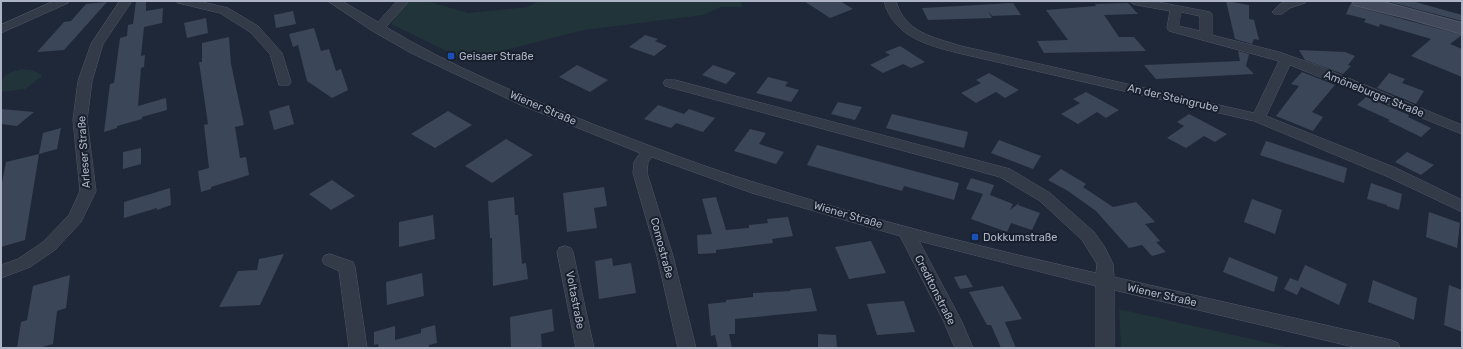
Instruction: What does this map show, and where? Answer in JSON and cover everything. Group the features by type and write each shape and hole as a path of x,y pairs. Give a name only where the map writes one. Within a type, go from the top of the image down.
{"main road":[{"path":"1360,1 1416,15 1462,29"}],"street":[{"path":"1,29 64,1"},
{"name":"Arleser Straße","path":"1,272 24,263 49,246 75,218 88,191 80,120 85,81 96,44 126,1"},
{"path":"182,1 224,10 254,29 276,53 284,82"},
{"name":"Wiener Straße","path":"334,1 378,29 440,63 526,102 649,150 757,189 906,232 1104,282 1391,348"},
{"path":"378,29 402,1"},
{"name":"An der Steingrube","path":"890,1 891,9 901,25 917,35 958,49 1258,118 1391,172 1462,207"},
{"path":"1278,12 1289,4 1301,1"},
{"path":"1137,2 1206,14 1206,36"},
{"name":"Amöneburger Straße","path":"1176,8 1173,28 1286,59 1462,130"},
{"path":"1258,118 1286,59"},
{"path":"670,83 1005,173 1045,197 1088,236 1098,250 1105,264 1105,348"},
{"name":"Comostraße","path":"649,150 641,162 640,173 666,256 687,348"},
{"name":"Creditonstraße","path":"906,232 953,322 964,348"},
{"name":"Voltastraße","path":"565,252 585,348"},
{"path":"330,260 347,267 358,348"}],"green space":[{"path":"407,1 427,1 468,13 528,7 539,1 740,1 743,7 721,7 703,15 584,30 465,60 391,24"},
{"path":"21,69 31,70 41,74 41,77 25,89 1,92 2,82 5,76 11,72"},
{"path":"1119,309 1291,348 1121,348"}],"building":[{"path":"136,1 146,1 146,11 163,8 162,23 144,27 141,56 145,55 144,67 141,68 138,106 166,98 167,110 142,117 142,119 117,126 117,128 104,132 110,84 114,83 120,38 127,36 128,25 133,24"},
{"path":"804,1 840,1 853,9 830,18"},
{"path":"1226,1 1249,5 1249,19 1254,20 1259,40 1254,39 1252,44 1235,39"},
{"path":"1386,1 1412,1 1462,15 1462,21"},
{"path":"107,2 64,50 37,52 64,22 71,21 86,4"},
{"path":"1013,3 1021,15 992,16 988,11 992,18 928,20 922,8"},
{"path":"1128,3 1138,14 1104,15 1119,37 1134,37 1146,51 1044,53 1037,41 1068,40 1046,10 1096,6 1095,4"},
{"path":"1351,3 1354,6 1462,35 1450,44 1462,49 1462,77 1411,56 1431,39 1380,24 1379,27 1364,22 1366,19 1346,14"},
{"path":"293,11 296,24 276,28 274,15"},
{"path":"206,18 208,33 187,38 184,23"},
{"path":"314,28 321,51 329,49 336,71 341,69 348,90 332,98 307,81 298,45 293,47 289,34"},
{"path":"645,35 658,39 655,41 667,46 654,56 629,47"},
{"path":"229,37 231,64 244,125 235,127 240,158 246,157 249,175 211,187 211,189 201,192 198,171 209,168 204,125 208,124 199,62 202,62 202,43"},
{"path":"900,46 925,62 911,68 903,64 883,73 870,65 890,55 885,52"},
{"path":"1299,50 1345,52 1355,56 1348,65 1351,66 1343,74 1305,60"},
{"path":"1238,51 1249,54 1246,66 1254,74 1156,79 1144,65 1240,61"},
{"path":"577,65 608,80 590,92 559,77"},
{"path":"713,65 736,73 726,84 702,75"},
{"path":"1302,72 1335,85 1312,112 1323,117 1313,131 1276,116 1299,86 1291,84"},
{"path":"989,73 1019,90 1005,98 996,92 976,103 961,93 981,83 976,80"},
{"path":"1389,73 1405,79 1402,83 1424,91 1416,104 1377,88"},
{"path":"768,77 788,82 785,86 799,90 791,102 756,93"},
{"path":"1086,92 1119,110 1106,118 1097,112 1078,124 1061,114 1080,103 1073,99"},
{"path":"1366,97 1409,115 1408,117 1431,128 1421,137 1388,121 1390,120 1357,105"},
{"path":"838,102 862,107 855,120 831,114"},
{"path":"289,105 294,124 274,130 269,111"},
{"path":"658,105 684,114 689,109 715,118 703,132 676,123 671,128 644,119"},
{"path":"1,109 34,112 17,126 1,124"},
{"path":"448,111 472,125 435,148 411,134"},
{"path":"892,114 968,132 964,148 886,128"},
{"path":"1189,114 1227,134 1215,142 1204,136 1186,148 1167,138 1184,126 1177,122"},
{"path":"61,128 57,149 39,154 43,133"},
{"path":"750,129 766,133 759,144 784,152 776,164 734,151"},
{"path":"506,139 533,155 492,183 465,166"},
{"path":"999,140 1041,156 1033,169 991,153"},
{"path":"1266,141 1347,168 1344,183 1260,155"},
{"path":"817,145 959,183 954,200 904,186 902,191 807,165"},
{"path":"141,148 141,164 123,169 123,152"},
{"path":"1407,152 1434,165 1421,175 1395,162"},
{"path":"39,154 25,240 1,247 1,188 6,162"},
{"path":"1061,169 1086,184 1083,187 1113,207 1136,202 1155,222 1145,224 1160,241 1156,242 1166,252 1152,256 1142,245 1129,248 1096,211 1068,191 1048,180"},
{"path":"971,178 994,185 990,195 1013,204 1010,210 1019,203 1018,205 1040,213 1032,230 1011,223 1007,232 971,219 983,194 966,189"},
{"path":"332,180 355,196 331,210 309,194"},
{"path":"1371,183 1402,194 1399,210 1367,199"},
{"path":"604,187 607,206 594,208 597,228 567,232 563,193"},
{"path":"170,188 171,205 124,218 124,202"},
{"path":"514,197 515,215 518,215 522,264 526,263 528,279 493,286 492,238 490,238 488,201"},
{"path":"716,197 726,230 749,228 749,225 768,223 767,219 788,217 793,236 772,239 773,243 716,250 716,253 698,254 697,235 712,234 702,199"},
{"path":"1252,199 1282,210 1275,234 1244,222"},
{"path":"1429,212 1460,223 1457,248 1426,237"},
{"path":"433,215 435,239 399,247 399,222"},
{"path":"871,241 886,273 849,279 835,247"},
{"path":"284,254 260,305 219,307 238,271 257,270 259,259"},
{"path":"1229,257 1278,277 1274,292 1223,272"},
{"path":"612,258 613,266 631,263 636,293 599,299 595,261"},
{"path":"1305,265 1347,284 1339,305 1301,287 1297,295 1284,289 1290,278 1298,281"},
{"path":"422,273 424,296 387,305 386,282"},
{"path":"70,275 66,308 57,311 53,344 39,348 17,348 21,322 27,320 33,286"},
{"path":"966,275 973,287 960,289 954,277"},
{"path":"1373,280 1417,298 1414,320 1368,302"},
{"path":"1449,285 1462,290 1462,332 1444,325"},
{"path":"1003,286 1022,319 1005,322 1016,348 1001,348 991,325 987,325 969,292"},
{"path":"811,288 817,311 735,319 735,334 729,334 732,348 718,348 715,335 711,336 708,304 753,297 753,293 791,291 790,290"},
{"path":"904,301 915,332 877,335 867,304"},
{"path":"552,309 554,331 541,334 542,348 511,348 510,317"},
{"path":"435,325 437,343 429,345 429,348 379,348 378,344 374,345 374,332 395,326 395,340 421,333 421,329"},
{"path":"818,334 836,335 837,348 818,347"}],"place":[{"name":"Geisaer Straße","path":"451,56"},
{"name":"Dokkumstraße","path":"975,237"}]}
